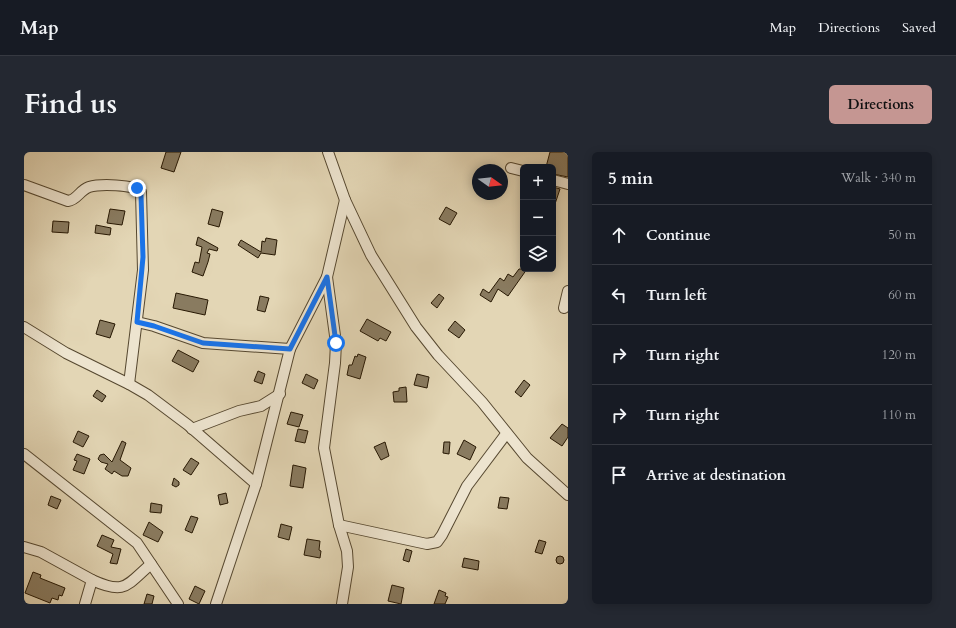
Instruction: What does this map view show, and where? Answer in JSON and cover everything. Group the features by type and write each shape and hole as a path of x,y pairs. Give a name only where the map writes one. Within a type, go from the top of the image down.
{"street":[{"path":"328,152 345,200 372,254 416,327 438,355 482,402 506,434 527,458 568,495"},
{"path":"511,168 520,170"},
{"path":"556,181 568,184"},
{"path":"24,185 68,201 75,199 82,191 96,186 134,187 139,190 142,202 143,257 129,384"},
{"path":"216,604 256,484 280,394 290,349 327,277 345,200"},
{"path":"327,277 336,343 335,363 324,448 339,525 347,550 348,559 342,604"},
{"path":"564,308 568,291"},
{"path":"137,322 154,326 203,343 290,349"},
{"path":"24,327 66,353 129,384 169,410 256,484"},
{"path":"192,429 239,411 261,406 280,394"},
{"path":"339,525 427,544 437,542 467,486 506,434"},
{"path":"24,454 137,544 178,604"},
{"path":"24,547 52,558 106,587 120,588 130,582 151,564"},
{"path":"85,604 92,580"}],"building":[{"path":"166,152 181,152 174,172 161,168"},
{"path":"550,152 568,152 568,177 556,175 556,164 547,164"},
{"path":"556,188 560,189 556,201"},
{"path":"446,207 457,213 450,225 439,219"},
{"path":"110,209 125,211 122,225 107,223"},
{"path":"212,209 223,212 219,227 208,224"},
{"path":"53,221 69,222 68,233 52,232"},
{"path":"96,225 111,228 110,235 95,233"},
{"path":"198,237 218,248 217,251 209,249 207,253 210,254 203,276 192,272 195,262 199,263 202,247 196,245"},
{"path":"266,238 277,240 275,255 261,253 258,258 238,245 241,240 261,252 262,241 265,242"},
{"path":"519,269 520,272 525,272 508,296 498,289 491,302 480,295 483,289 489,293 500,278 504,281 508,274 513,277"},
{"path":"176,293 208,300 205,315 173,308"},
{"path":"439,294 444,298 437,308 431,303"},
{"path":"260,296 269,298 265,312 257,310"},
{"path":"367,319 391,332 386,341 380,338 378,341 360,331"},
{"path":"100,320 115,324 110,338 96,334"},
{"path":"455,321 465,330 459,338 448,330"},
{"path":"178,350 199,361 193,372 172,361"},
{"path":"358,354 366,357 360,379 347,375 349,365 352,365 355,356 357,357"},
{"path":"258,371 265,374 262,384 254,381"},
{"path":"306,374 318,380 314,389 302,383"},
{"path":"417,374 429,377 427,388 414,385"},
{"path":"524,380 530,385 521,397 515,392"},
{"path":"406,387 407,402 394,402 393,392 399,391 399,388"},
{"path":"97,390 106,396 102,402 93,396"},
{"path":"291,412 303,415 299,427 287,424"},
{"path":"562,424 568,428 568,437 562,446 550,438"},
{"path":"298,429 308,431 305,443 295,441"},
{"path":"78,431 89,436 83,447 73,442"},
{"path":"464,440 476,447 470,460 457,454"},
{"path":"122,441 126,443 120,460 131,468 128,476 122,476 114,471 112,474 105,469 108,464 101,462 98,459 100,455 104,454 112,462"},
{"path":"385,442 389,456 381,460 374,447"},
{"path":"444,442 450,442 449,454 443,453"},
{"path":"77,454 90,459 84,474 73,470 77,461 74,460"},
{"path":"191,458 199,463 191,475 183,470"},
{"path":"293,465 306,468 303,488 290,486"},
{"path":"174,478 179,482 179,485 176,487 172,485"},
{"path":"226,493 228,503 220,505 218,495"},
{"path":"51,496 61,500 57,509 48,505"},
{"path":"500,497 509,498 507,509 498,508"},
{"path":"151,503 162,505 161,513 150,512"},
{"path":"191,516 198,518 192,533 185,530"},
{"path":"149,522 163,532 158,542 143,535"},
{"path":"281,524 292,527 289,540 278,537"},
{"path":"102,535 114,540 111,547 121,549 117,564 110,563 113,554 97,546"},
{"path":"307,539 320,541 320,558 304,555"},
{"path":"539,540 546,542 542,554 535,552"},
{"path":"406,549 412,551 409,562 403,560"},
{"path":"560,556 563,557 563,563 560,564 557,563 556,560 557,557"},
{"path":"464,558 479,561 478,570 462,567"},
{"path":"33,572 41,575 40,578 65,588 62,596 59,595 58,600 52,598 50,603 25,593"},
{"path":"392,585 404,588 401,604 388,601"},
{"path":"195,586 205,591 199,604 189,599"},
{"path":"439,590 446,593 445,596 448,597 445,604 434,604"},
{"path":"147,594 154,596 152,604 144,604"}],"route":[{"path":"137,188 141,192 142,202 143,257 137,322 154,326 211,345 290,349 327,277 336,343"}]}
